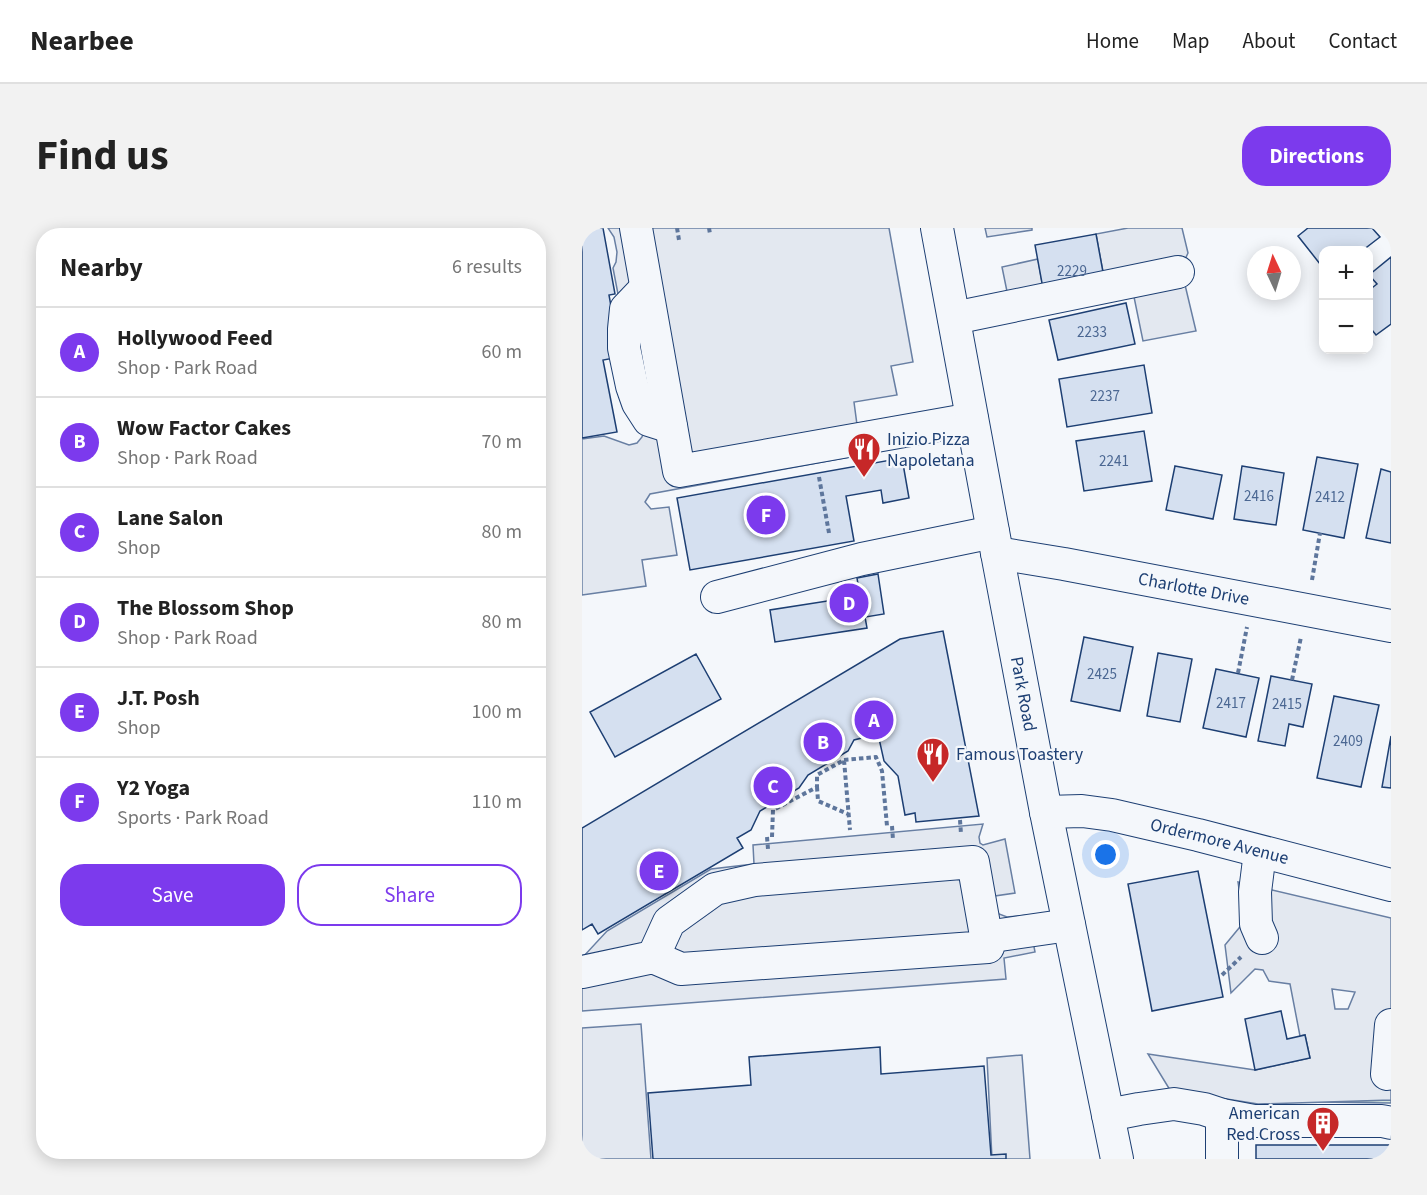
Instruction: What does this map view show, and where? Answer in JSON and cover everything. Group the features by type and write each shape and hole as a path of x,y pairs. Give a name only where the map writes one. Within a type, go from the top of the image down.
{"street":[{"path":"636,228 679,471 972,419"},
{"name":"Park Road","path":"937,228 1046,812 1117,1159"},
{"path":"954,318 1178,272"},
{"path":"717,597 862,559 995,543"},
{"name":"Charlotte Drive","path":"995,543 1064,564 1391,626"},
{"name":"Ordermore Avenue","path":"1046,812 1082,811 1112,815 1391,885"},
{"path":"1260,852 1255,892 1256,924 1262,938"},
{"path":"582,972 654,957 681,969 988,947 973,862 755,880 715,889 669,922 654,957"},
{"path":"986,937 1069,925"},
{"path":"1387,1074 1391,1025"},
{"path":"1108,1115 1174,1104 1254,1121 1382,1121 1391,1123"},
{"path":"1222,1115 1222,1159"}],"path":[{"path":"677,228 679,240"},
{"path":"709,228 710,234"},
{"path":"817,467 829,533"},
{"path":"1312,580 1320,533"},
{"path":"1238,673 1247,626"},
{"path":"1292,680 1301,636"},
{"path":"848,814 818,801 817,775 844,760 876,757 882,771 887,826"},
{"path":"844,760 850,830"},
{"path":"772,837 773,810 817,787"}],"shaded area":[{"path":"608,228 889,228 913,362 891,366 897,395 854,402 861,455 650,494 645,502 651,509 669,507 677,555 642,560 646,586 582,595 582,439 604,436 629,445 637,443 644,430 613,268 617,252 614,237"},
{"path":"985,228 1032,228 1032,230 987,237"},
{"path":"1128,228 1182,228 1188,253 1181,268 1196,331 1143,341 1133,292 1012,316 1002,267 1038,259 1044,294 1105,283 1096,234"},
{"path":"983,824 979,837 980,843 983,845 1005,839 1015,893 995,896 995,906 999,914 1007,917 1028,915 1035,952 1004,958 1006,979 582,1011 582,958 607,931 711,869 754,864 753,845"},
{"path":"1238,882 1391,918 1391,1100 1258,1104 1170,1090 1148,1054 1255,1070 1310,1058 1305,1035 1300,1036 1290,984 1269,981 1263,970 1255,969 1231,993 1225,945 1244,922","holes":["1332,989 1355,992 1348,1009 1335,1009"]},
{"path":"641,1024 651,1159 582,1159 582,1028"},
{"path":"1022,1055 1030,1159 992,1159 987,1058"},
{"path":"1391,1100 1391,1103 1315,1102"}],"building":[{"path":"582,228 603,228 615,294 609,295 620,357 603,360 617,432 582,438"},
{"path":"1308,228 1372,228 1380,237 1368,246 1319,246 1319,263 1298,236"},
{"path":"1096,234 1105,283 1044,294 1035,245"},
{"path":"1391,257 1391,324 1376,335 1373,331 1373,287 1377,284 1373,280 1373,272"},
{"path":"1126,303 1135,344 1058,360 1049,320"},
{"path":"1144,365 1152,413 1067,427 1059,379"},
{"path":"1144,431 1152,481 1084,491 1076,441"},
{"path":"1317,457 1358,464 1344,538 1303,530"},
{"path":"902,458 909,498 883,503 881,490 846,496 854,541 690,570 677,498"},
{"path":"1175,466 1222,475 1213,519 1166,510"},
{"path":"1242,466 1284,473 1276,525 1234,519"},
{"path":"1381,469 1391,472 1391,543 1366,538"},
{"path":"878,574 884,614 865,617 867,628 775,642 770,610 860,596 857,578"},
{"path":"943,631 979,816 916,822 915,813 905,815 898,776 884,761 878,734 854,740 848,751 808,775 799,788 760,811 751,830 737,838 743,848 598,934 592,924 582,930 582,828 900,639"},
{"path":"1084,637 1133,647 1120,711 1071,701"},
{"path":"1158,653 1192,659 1180,722 1147,716"},
{"path":"696,654 721,699 615,757 590,712"},
{"path":"1216,669 1259,678 1246,737 1203,728"},
{"path":"1271,676 1312,684 1303,727 1289,724 1285,746 1258,741"},
{"path":"1334,696 1379,705 1361,787 1317,778"},
{"path":"1391,736 1391,788 1382,787"},
{"path":"1198,871 1223,997 1152,1011 1128,884"},
{"path":"1281,1011 1287,1039 1305,1035 1310,1058 1255,1070 1245,1019"},
{"path":"880,1047 881,1074 984,1066 991,1155 1006,1154 1006,1159 653,1159 648,1093 751,1085 749,1057"},
{"name":"American Red Cross","path":"1256,1145 1391,1145 1391,1159 1256,1159"}],"place":[{"name":"Inizio Pizza Napoletana","path":"864,478"},
{"name":"Y2 Yoga","path":"766,515"},
{"name":"The Blossom Shop","path":"849,603"},
{"name":"Hollywood Feed","path":"874,720"},
{"name":"Wow Factor Cakes","path":"823,742"},
{"name":"Famous Toastery","path":"933,783"},
{"name":"Lane Salon","path":"773,786"},
{"name":"J.T. Posh","path":"659,871"},
{"name":"American Red Cross","path":"1323,1152"}]}
